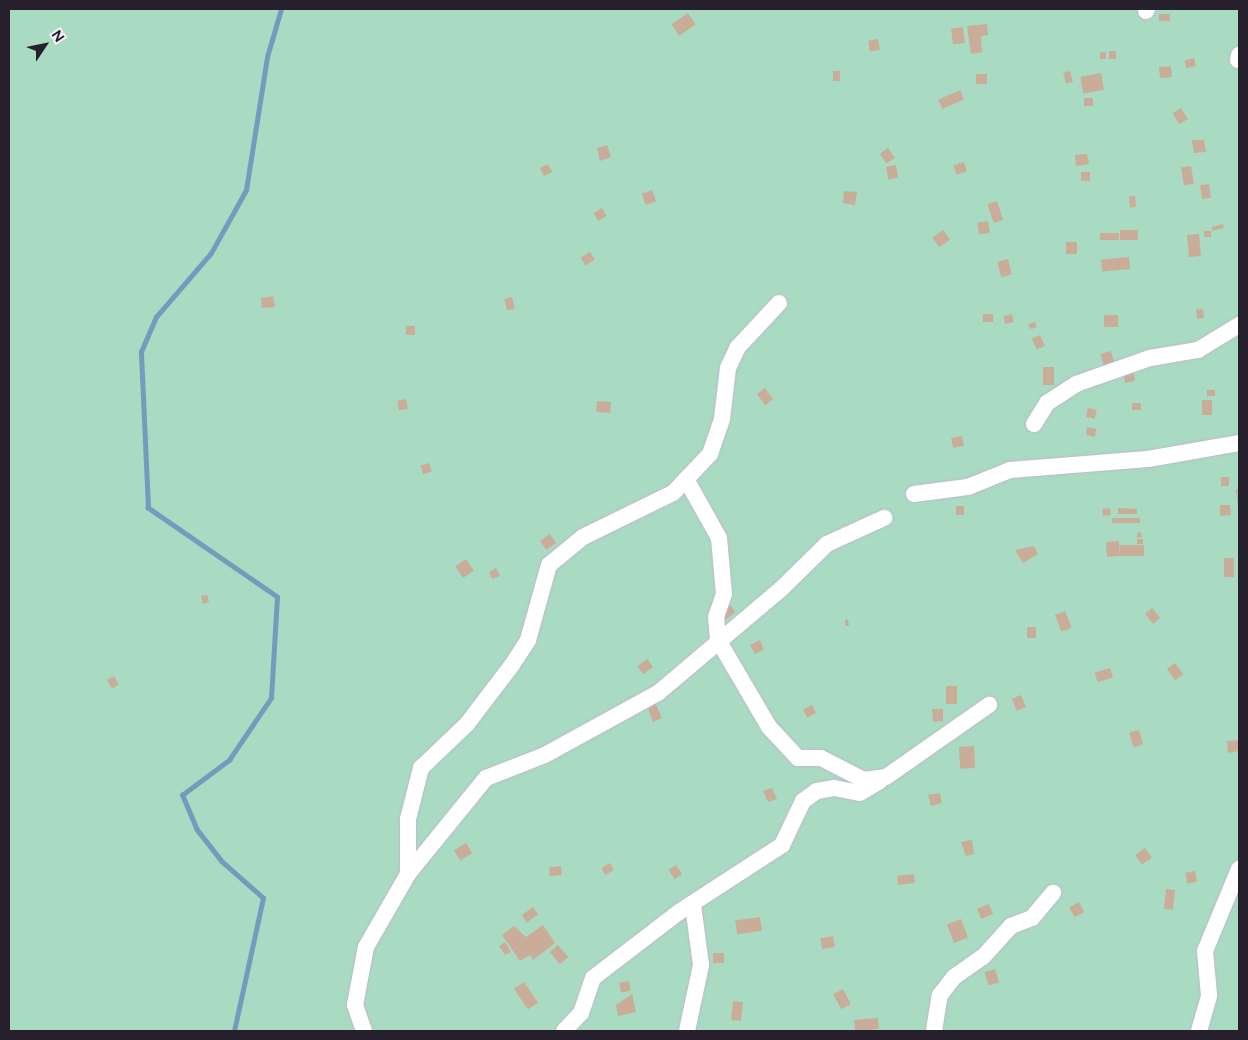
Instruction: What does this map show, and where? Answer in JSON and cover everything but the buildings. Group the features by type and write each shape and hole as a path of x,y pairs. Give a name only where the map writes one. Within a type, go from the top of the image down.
{"street":[{"path":"408,874 408,819 421,768 461,731 512,665 528,640 549,565 584,537 674,493 710,454 722,419 728,368 738,347 779,303"},
{"path":"1034,424 1047,403 1076,384 1150,358 1198,350 1239,325"},
{"path":"914,494 968,487 1010,470 1148,459 1239,444"},
{"path":"686,479 719,538 724,565 724,594 716,617 718,640 769,727 798,758 821,758 864,780 886,777"},
{"path":"364,1031 356,1005 366,947 408,874 486,778 545,755 658,693 718,640 780,590 827,544 884,518"},
{"path":"564,1031 581,1013 593,978 693,904 782,845 792,831 798,806 817,791 834,788 860,793 989,705"},
{"path":"1199,1031 1209,994 1205,951 1239,869"},
{"path":"934,1031 940,995 954,977 983,957 1011,926 1032,918 1053,894"},
{"path":"687,1031 701,965 693,904"}],"green space":[{"path":"9,9 1239,9 1239,1031 9,1031"}],"waterway":[{"path":"234,1031 263,898 222,862 197,830 182,795 229,760 271,698 277,597 148,508 141,352 156,317 211,253 246,190 267,57 281,9"}]}
